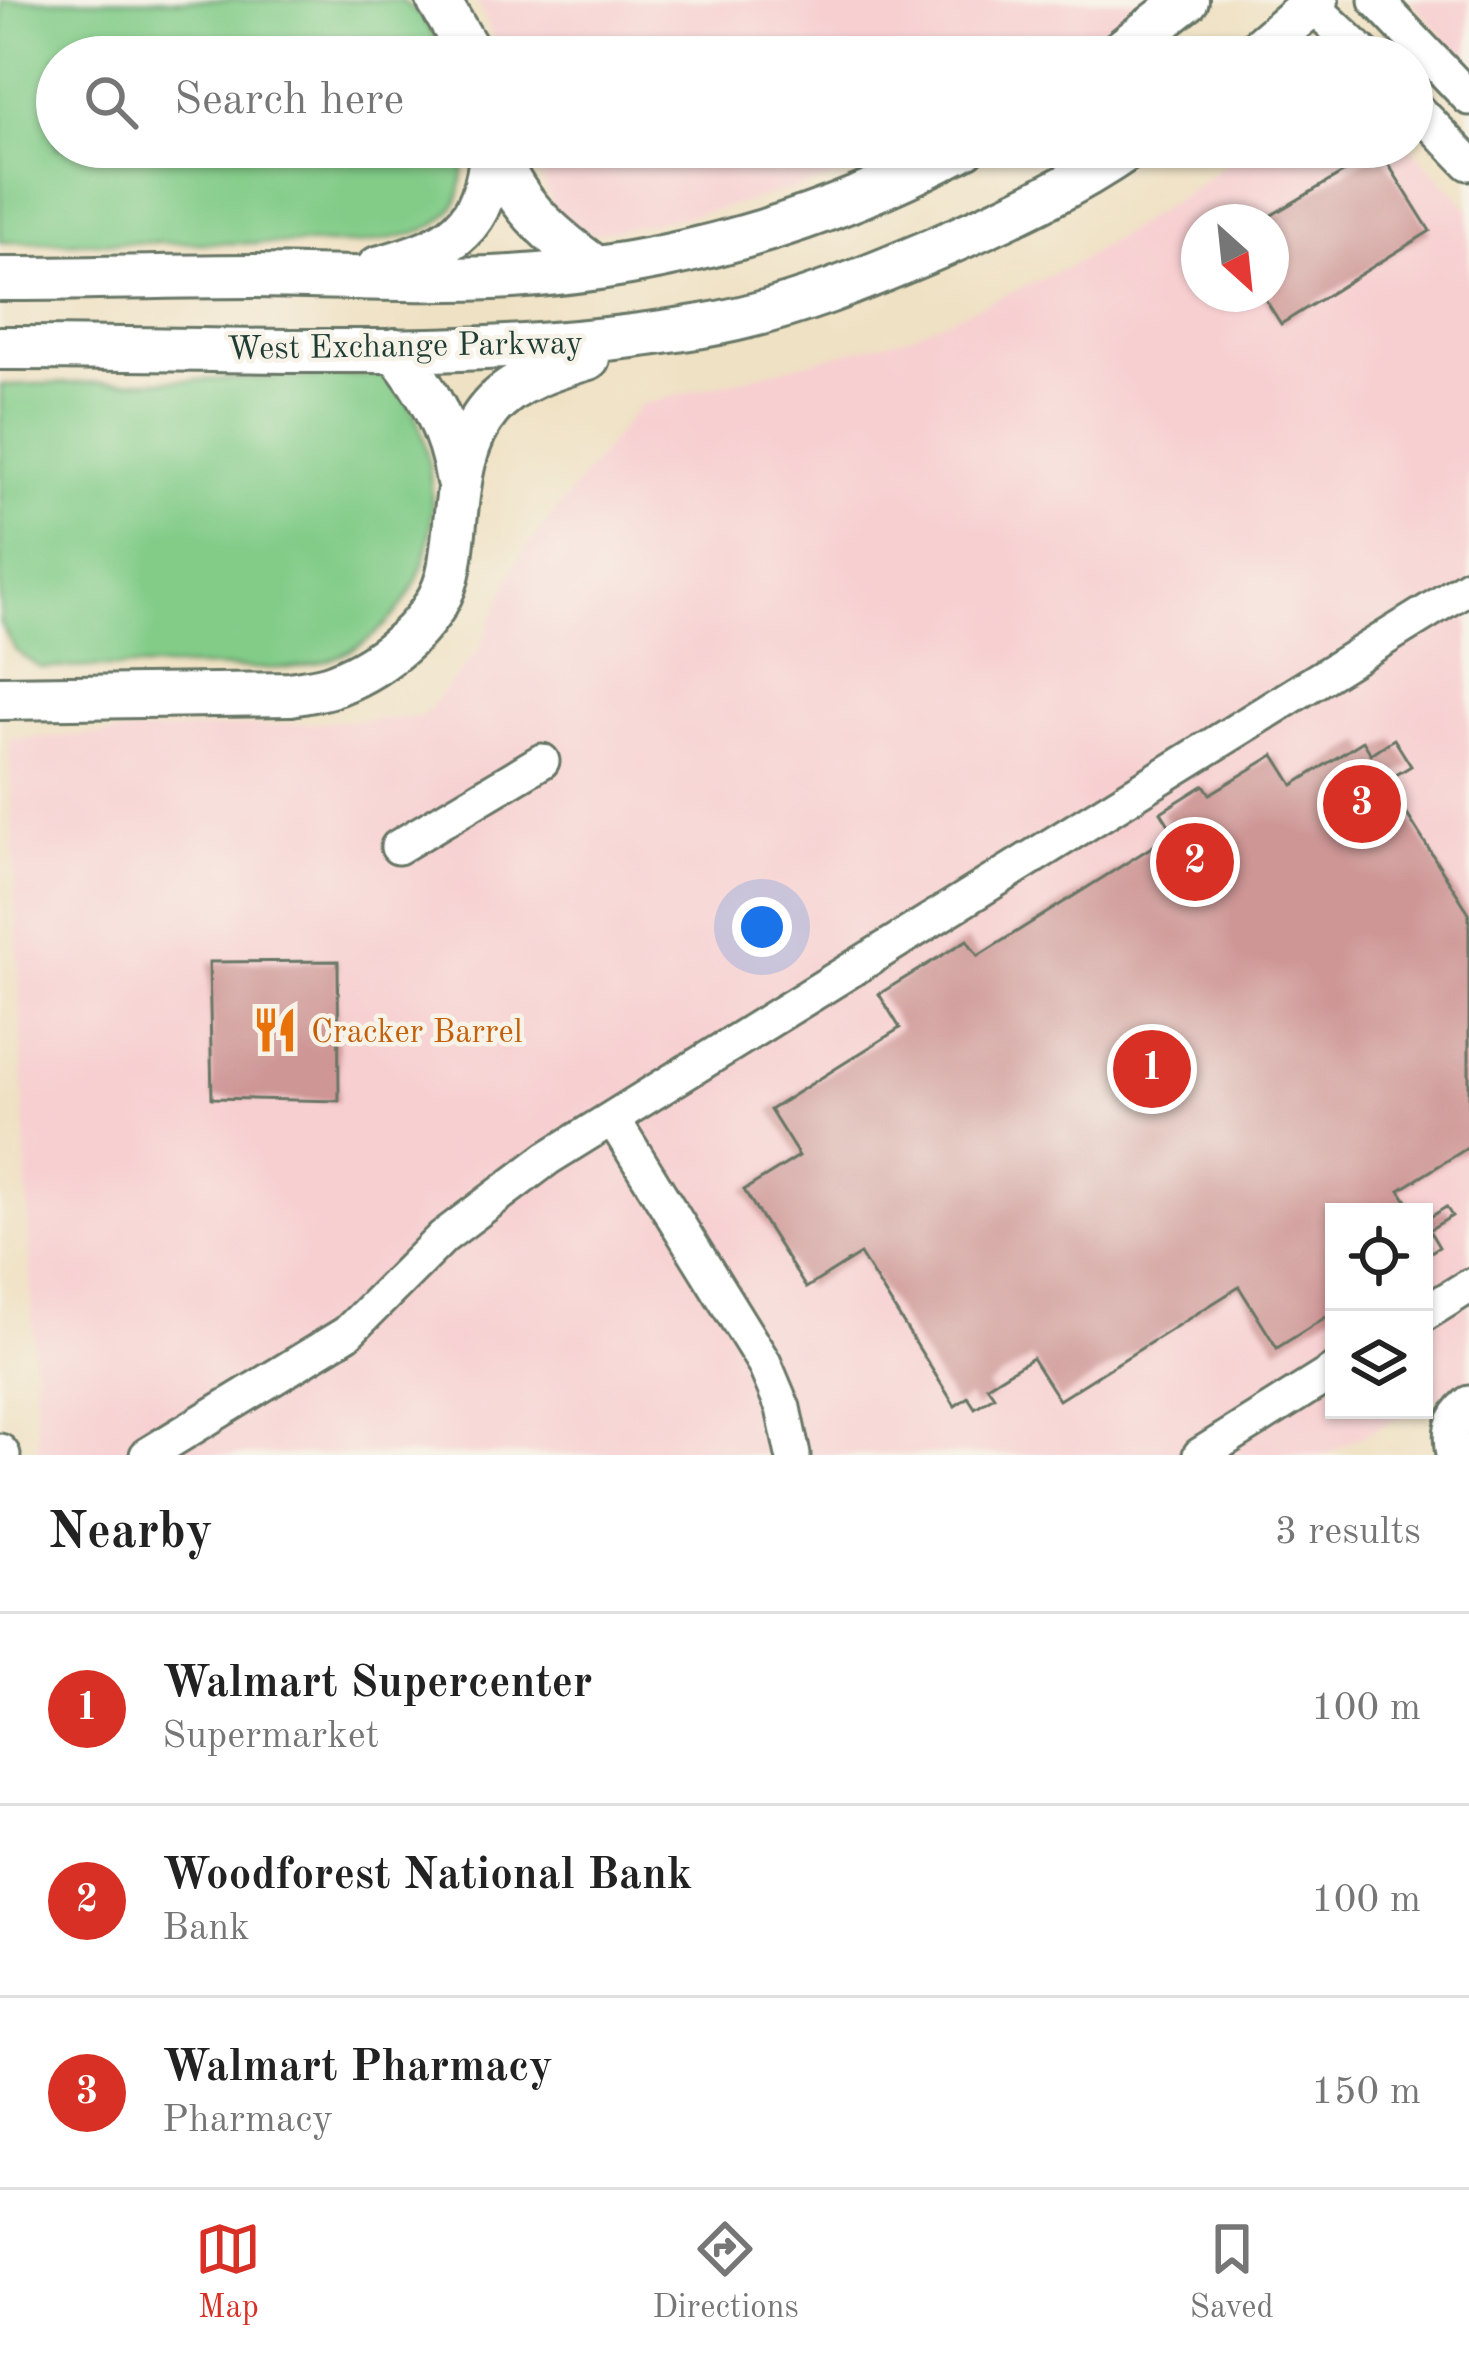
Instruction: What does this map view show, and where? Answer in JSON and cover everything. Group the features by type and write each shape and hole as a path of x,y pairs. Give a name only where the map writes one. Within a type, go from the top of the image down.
{"main road":[{"path":"438,0 459,36"},
{"path":"1141,36 1187,0"},
{"path":"1274,36 1312,2"},
{"path":"344,278 449,242 474,218 491,168"},
{"path":"501,168 521,202 550,234 595,267"},
{"name":"West Exchange Parkway","path":"0,279 513,277 672,255 799,220 926,168"},
{"name":"West Exchange Parkway","path":"0,348 544,347 705,326 878,274 1007,218 1094,168"},
{"path":"0,698 291,694 333,686 374,665 407,639 430,610 448,575 459,490 476,428 490,408 513,388 556,368 705,326"},
{"path":"394,350 440,412 459,490"}],"lane":[{"path":"1376,0 1410,36"},
{"path":"1312,2 1346,36"},
{"path":"1433,60 1469,98"},
{"path":"1433,126 1469,163"},
{"path":"147,1455 347,1333 442,1237 548,1158 1469,586"},
{"path":"398,847 542,760"},
{"path":"613,1119 764,1364 783,1408 794,1455"},
{"path":"1429,1311 1469,1286"},
{"path":"1199,1455 1325,1377"},
{"path":"1453,1455 1450,1430 1456,1414 1469,1403"}],"shaded area":[{"path":"474,0 1149,0 1100,36 492,36"},
{"path":"1410,0 1469,0 1469,65"},
{"path":"538,168 865,168 720,209 589,235 558,217"},
{"path":"1220,168 1431,168 1469,209 1469,1383 1433,1401 1433,1203 1325,1203 1325,1419 1397,1419 1324,1455 38,1455 9,739 422,717 480,648 517,560 640,405 907,337 1067,268"}],"green space":[{"path":"2,0 401,0 422,17 434,36 36,36 36,168 464,168 452,209 430,227 356,244 0,242"},
{"path":"382,375 409,405 423,435 431,482 431,526 417,580 404,603 366,641 317,664 276,669 40,668 15,650 0,623 1,385"}],"building":[{"path":"1351,168 1391,168 1430,231 1281,324 1273,312 1289,312 1289,205"},
{"path":"1394,739 1411,766 1386,781 1469,913 1469,1147 1400,1190 1408,1203 1325,1203 1325,1318 1277,1348 1239,1287 1059,1400 1032,1358 987,1386 994,1396 975,1408 968,1397 955,1406 860,1254 806,1288 744,1190 799,1156 770,1110 900,1028 879,994 967,940 978,956 1174,833 1161,812 1204,785 1210,794 1274,755 1293,785 1363,741 1371,754"},
{"name":"Cracker Barrel","path":"338,961 339,1101 212,1098 209,962"},
{"path":"1446,1207 1452,1216 1433,1228 1433,1215"}],"place":[{"name":"Walmart Pharmacy","path":"1362,804"},
{"name":"Woodforest National Bank","path":"1195,862"},
{"name":"Cracker Barrel","path":"275,1030"},
{"name":"Walmart Supercenter","path":"1152,1069"}]}
